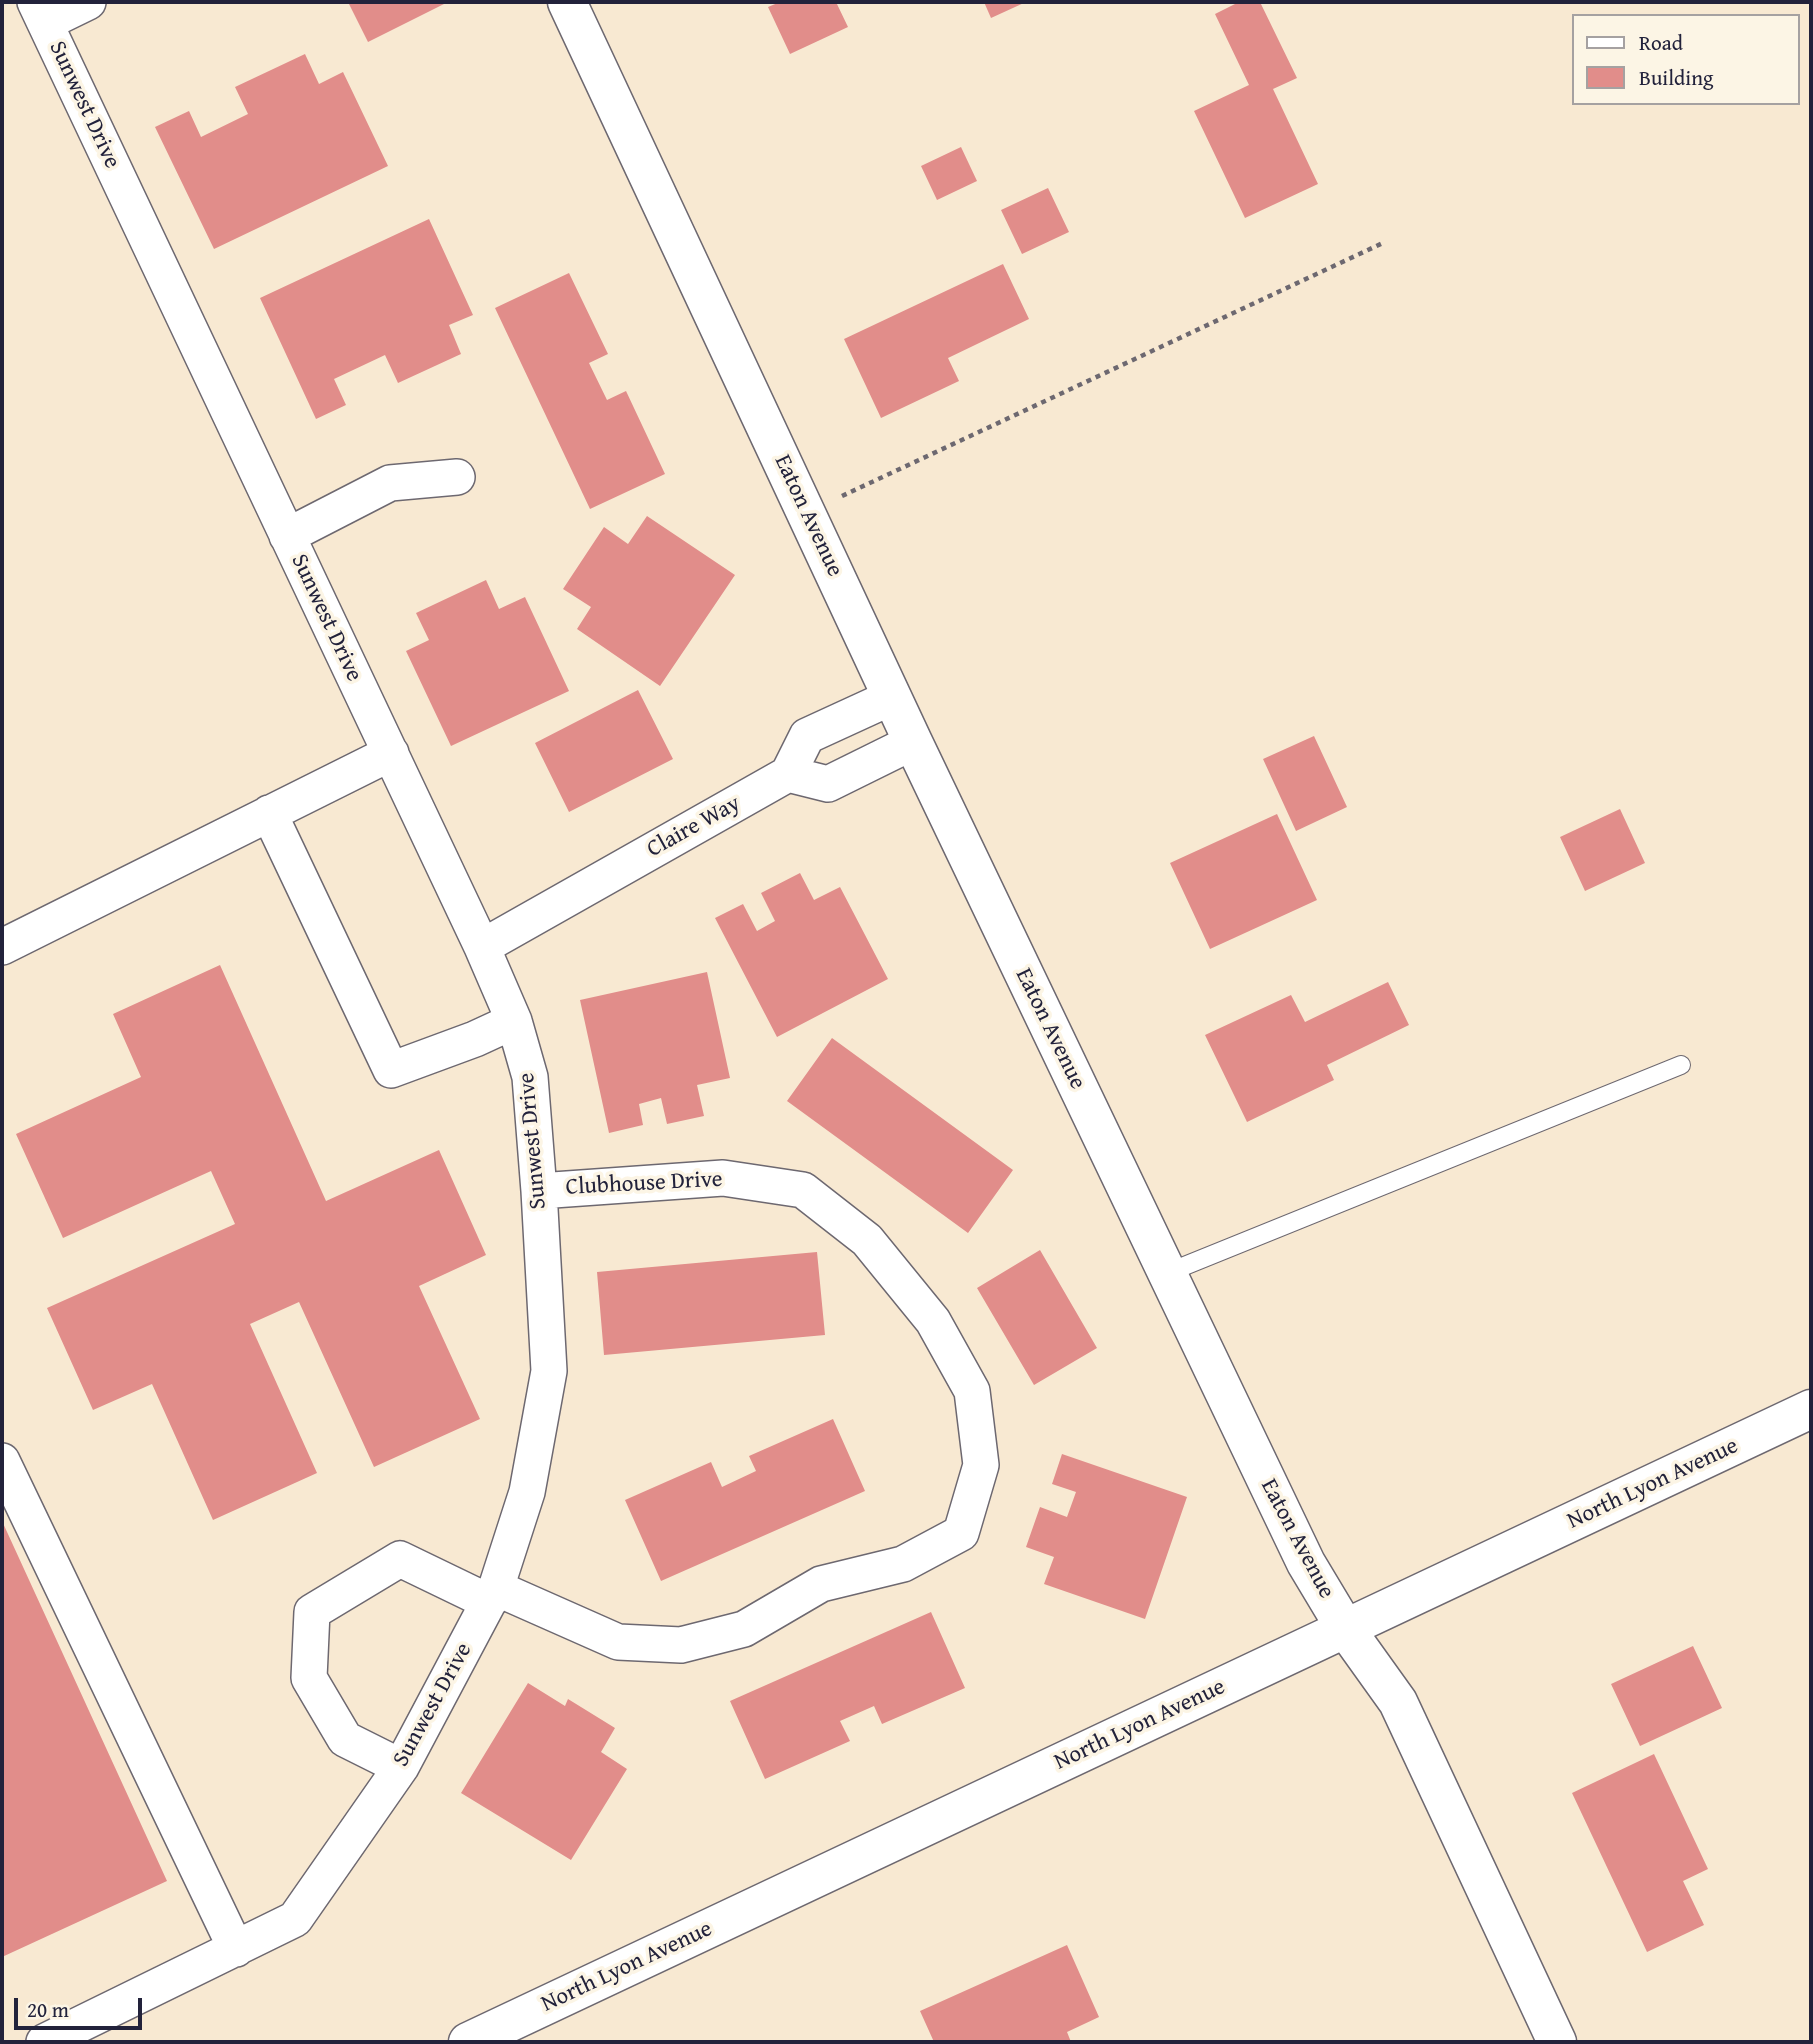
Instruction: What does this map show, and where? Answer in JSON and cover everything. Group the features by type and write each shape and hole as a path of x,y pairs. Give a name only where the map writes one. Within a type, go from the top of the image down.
{"street":[{"path":"40,12 88,2"},
{"name":"Eaton Avenue","path":"567,2 892,698 1306,1563 1345,1628 1398,1702 1557,2042"},
{"name":"Sunwest Drive","path":"40,12 482,947 513,1021 530,1077 549,1371 527,1492 493,1595 401,1767 295,1919 44,2042"},
{"path":"287,536 390,483 457,477"},
{"path":"892,698 807,736 788,775 828,784 913,742"},
{"path":"2,947 391,754"},
{"name":"Claire Way","path":"482,947 788,775"},
{"path":"269,813 391,1070 475,1039 513,1021"},
{"name":"Clubhouse Drive","path":"401,1767 345,1739 309,1678 312,1612 400,1559 618,1642 681,1645 744,1629 821,1584 903,1564 961,1533 981,1465 972,1391 933,1321 867,1240 803,1190 723,1178 539,1191"},
{"name":"North Lyon Avenue","path":"468,2042 1811,1409"},
{"path":"2,1461 236,1949"}],"lane":[{"path":"1167,1273 1681,1065"}],"path":[{"path":"806,512 1385,242"}],"building":[{"path":"348,2 443,2 444,4 368,42"},
{"path":"780,2 836,2 848,27 790,54 768,7"},
{"path":"984,2 1026,2 991,18"},
{"path":"1239,2 1260,2 1297,78 1273,89 1318,184 1245,218 1194,111 1249,85 1215,14"},
{"path":"305,54 319,84 343,72 388,166 214,249 155,127 189,111 201,137 248,114 235,87"},
{"path":"961,147 977,181 937,200 921,166"},
{"path":"1048,188 1069,232 1022,254 1001,210"},
{"path":"429,219 473,315 449,325 461,354 398,383 385,355 334,379 346,405 316,419 260,298"},
{"path":"1003,264 1029,319 948,358 959,381 881,418 844,339"},
{"path":"569,273 608,354 589,363 607,400 626,391 665,474 590,509 495,308"},
{"path":"647,516 735,575 660,686 577,629 591,607 563,589 604,527 628,544"},
{"path":"486,580 499,609 525,597 569,691 451,746 406,651 429,640 416,613"},
{"path":"638,690 673,759 569,812 535,743"},
{"path":"1314,736 1347,807 1296,831 1263,759"},
{"path":"1620,809 1645,863 1585,891 1560,837"},
{"path":"1277,814 1317,900 1210,949 1170,863"},
{"path":"800,873 814,900 840,887 888,979 777,1037 715,918 743,904 757,931 775,921 761,893"},
{"path":"220,965 326,1201 439,1150 486,1255 419,1286 480,1419 374,1467 299,1302 250,1324 317,1473 213,1520 152,1384 93,1410 47,1308 235,1224 211,1171 63,1238 16,1134 141,1077 113,1014"},
{"path":"707,972 730,1078 697,1085 704,1116 667,1124 661,1098 639,1104 643,1125 609,1133 580,1000"},
{"path":"1388,982 1409,1025 1327,1065 1334,1080 1247,1122 1205,1035 1291,995 1305,1022"},
{"path":"832,1038 1013,1170 968,1233 787,1101"},
{"path":"1040,1250 1097,1348 1034,1385 977,1288"},
{"path":"817,1252 825,1335 604,1355 597,1272"},
{"path":"833,1419 865,1491 661,1581 625,1500 711,1462 722,1487 756,1471 749,1456"},
{"path":"1062,1454 1187,1497 1145,1619 1044,1584 1054,1557 1026,1547 1040,1507 1067,1517 1076,1492 1052,1484"},
{"path":"2,1521 167,1881 2,1957"},
{"path":"931,1612 965,1688 882,1724 874,1706 840,1721 850,1741 765,1779 730,1701"},
{"path":"1693,1646 1722,1708 1640,1746 1611,1684"},
{"path":"528,1683 565,1706 568,1699 615,1728 601,1752 627,1769 571,1860 461,1793"},
{"path":"1654,1754 1708,1869 1683,1881 1704,1925 1647,1952 1572,1793"},
{"path":"1067,1945 1099,2017 1067,2032 1071,2042 934,2042 920,2011"}]}
